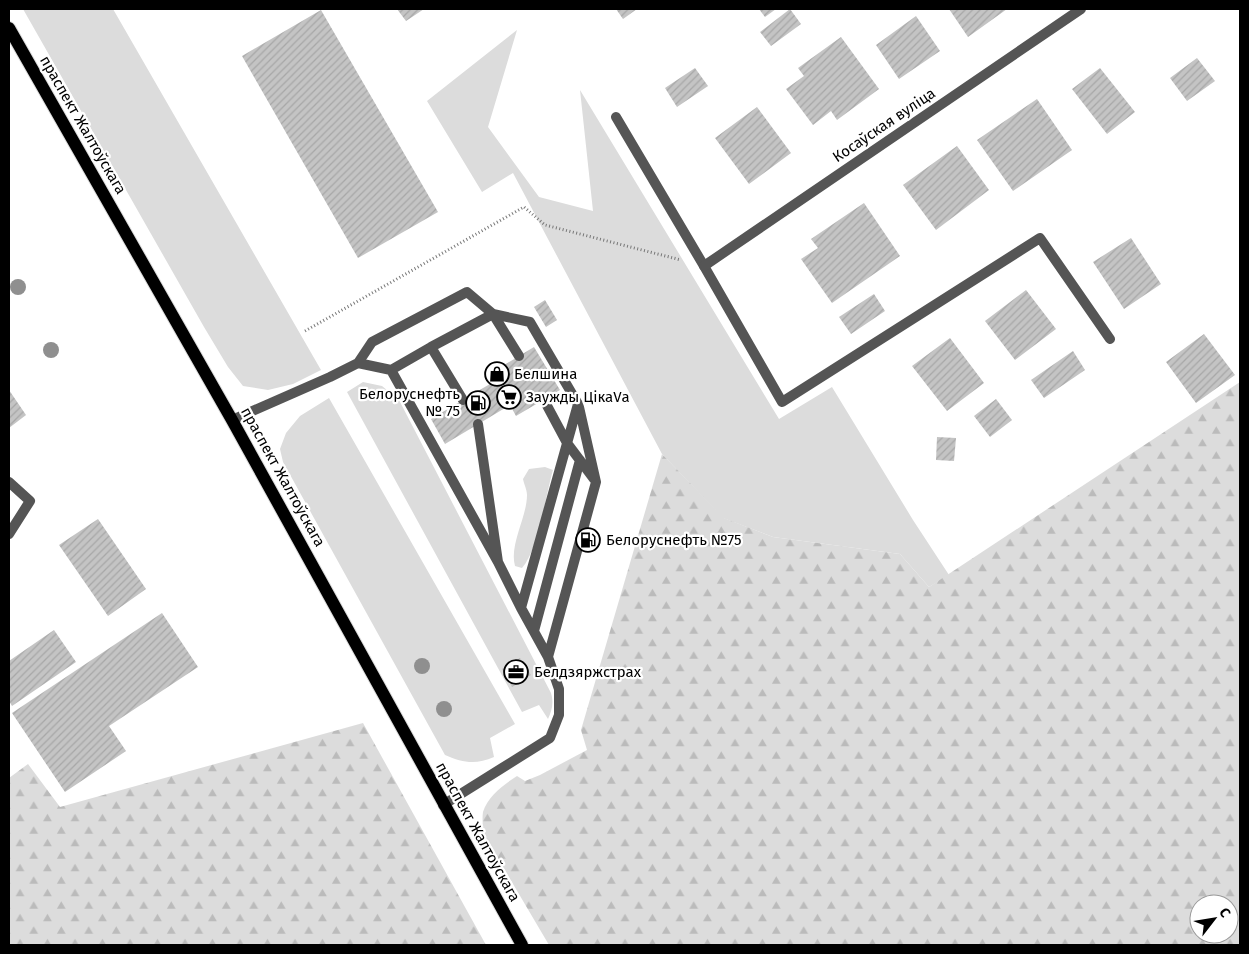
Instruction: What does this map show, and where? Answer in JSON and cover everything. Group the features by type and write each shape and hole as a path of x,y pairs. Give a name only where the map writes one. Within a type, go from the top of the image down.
{"main road":[{"name":"праспект Жалтоўскага","path":"9,28 232,420 522,945"}],"street":[{"name":"Косаўская вуліца","path":"704,266 1082,9"},
{"path":"616,117 782,402 1040,238 1110,338"},
{"path":"232,420 330,378 358,363 372,342 467,292 493,314 519,356"},
{"path":"358,363 391,370 493,314 530,322 578,404 596,482 548,657"},
{"path":"431,347 463,400"},
{"path":"391,370 498,562 548,657 559,689 559,715 550,738 444,805"},
{"path":"544,400 567,443 596,482"},
{"path":"521,608 578,404"},
{"path":"478,424 498,562"},
{"path":"534,631 580,460"},
{"path":"9,482 30,501 9,534"}],"path":[{"path":"305,331 524,207 545,225 704,266"}],"green space":[{"path":"23,9 113,9 321,370 293,384 268,390 243,386 228,367 204,327"},
{"path":"517,30 488,127 539,197 593,211 580,90 779,419 832,387 913,520 949,575 929,587 900,554 773,537 723,518 662,454 513,173 482,192 427,101"},
{"path":"363,382 382,386 399,400 551,693 552,706 548,719 539,705 522,712 347,392"},
{"path":"1240,382 1240,945 549,945 483,833 483,812 492,796 517,776 525,781 587,750 581,730 662,454 724,518 773,537 900,554 929,587"},
{"path":"329,398 515,724 490,738 494,757 470,762 445,755 283,462 280,449 286,433 300,416"},
{"path":"545,467 553,470 533,549 522,568 515,566 514,549 526,504 527,493 523,479 529,469"},
{"path":"363,723 486,945 9,945 9,778 28,764 60,807"}],"building":[{"path":"397,9 424,9 406,21"},
{"path":"616,9 637,9 623,19"},
{"path":"759,9 776,9 765,17"},
{"path":"790,9 801,24 771,46 760,32"},
{"path":"949,9 1007,9 968,37"},
{"path":"321,10 438,212 358,258 242,56"},
{"path":"916,16 940,51 899,79 876,45"},
{"path":"841,37 879,89 837,120 831,111 813,125 786,89 804,76 798,68"},
{"path":"1197,58 1215,81 1187,101 1170,78"},
{"path":"695,68 708,86 677,107 665,88"},
{"path":"1100,68 1135,112 1107,134 1072,89"},
{"path":"1037,99 1072,150 1013,191 977,140"},
{"path":"757,107 791,153 749,184 715,138"},
{"path":"957,146 989,190 936,230 903,185"},
{"path":"864,203 900,256 832,303 801,259 818,248 811,239"},
{"path":"1131,238 1161,284 1124,309 1093,262"},
{"path":"1026,290 1056,329 1015,360 985,321"},
{"path":"874,294 885,311 851,334 839,317"},
{"path":"545,300 557,320 546,327 534,307"},
{"path":"1204,334 1235,375 1196,403 1166,362"},
{"path":"950,338 984,383 947,411 912,366"},
{"path":"534,347 560,390 516,416 510,405 445,444 431,419 495,381 491,373"},
{"path":"1073,351 1085,370 1044,398 1031,380"},
{"path":"9,390 26,415 9,428"},
{"path":"996,399 1012,420 990,437 974,416"},
{"path":"937,437 956,438 954,461 936,460"},
{"path":"98,519 146,589 108,616 59,545"},
{"path":"162,613 198,667 109,726 126,751 65,792 12,713"},
{"path":"54,630 76,662 12,706 9,701 9,661"},
{"name":"Белдзяржстрах","path":"520,658 531,675 512,687 502,669"}],"place":[{"name":"Белшина","path":"497,374"},
{"name":"Заужды ЦікаVа","path":"509,397"},
{"name":"Белоруснефть № 75","path":"478,403"},
{"name":"Белоруснефть №75","path":"588,540"},
{"name":"Белдзяржстрах","path":"516,672"}]}
